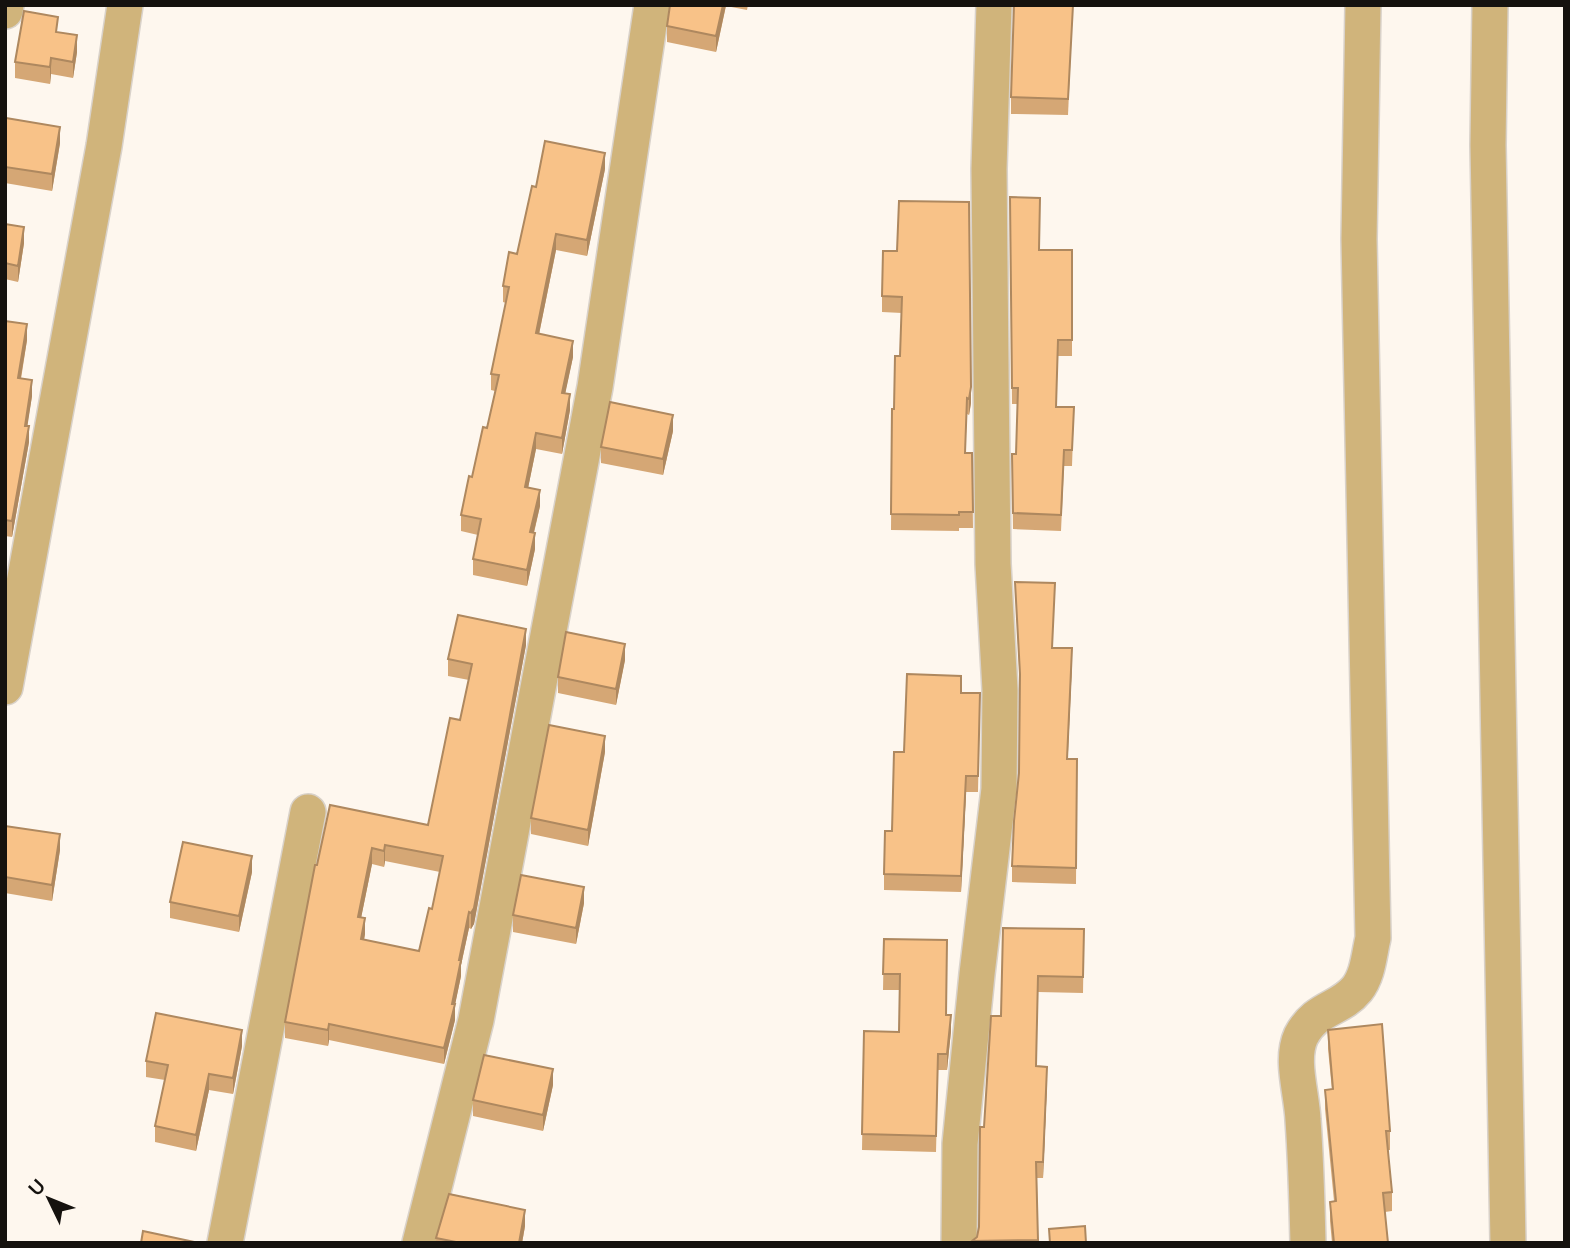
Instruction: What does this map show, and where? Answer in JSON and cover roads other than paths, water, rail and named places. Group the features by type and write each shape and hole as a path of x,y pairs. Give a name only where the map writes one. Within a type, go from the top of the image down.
{"street":[{"path":"5,11 6,5"},
{"path":"5,687 104,146 125,5"},
{"path":"420,1243 476,1020 540,683 595,387 652,5"},
{"path":"959,1243 960,1144 999,789 1000,690 993,564 989,169 994,5"},
{"path":"1308,1243 1303,1119 1296,1050 1307,1026 1316,1015 1345,999 1362,982 1373,938 1359,239 1363,5"},
{"path":"1490,5 1488,159 1508,1243"},
{"path":"225,1243 308,812"}]}
